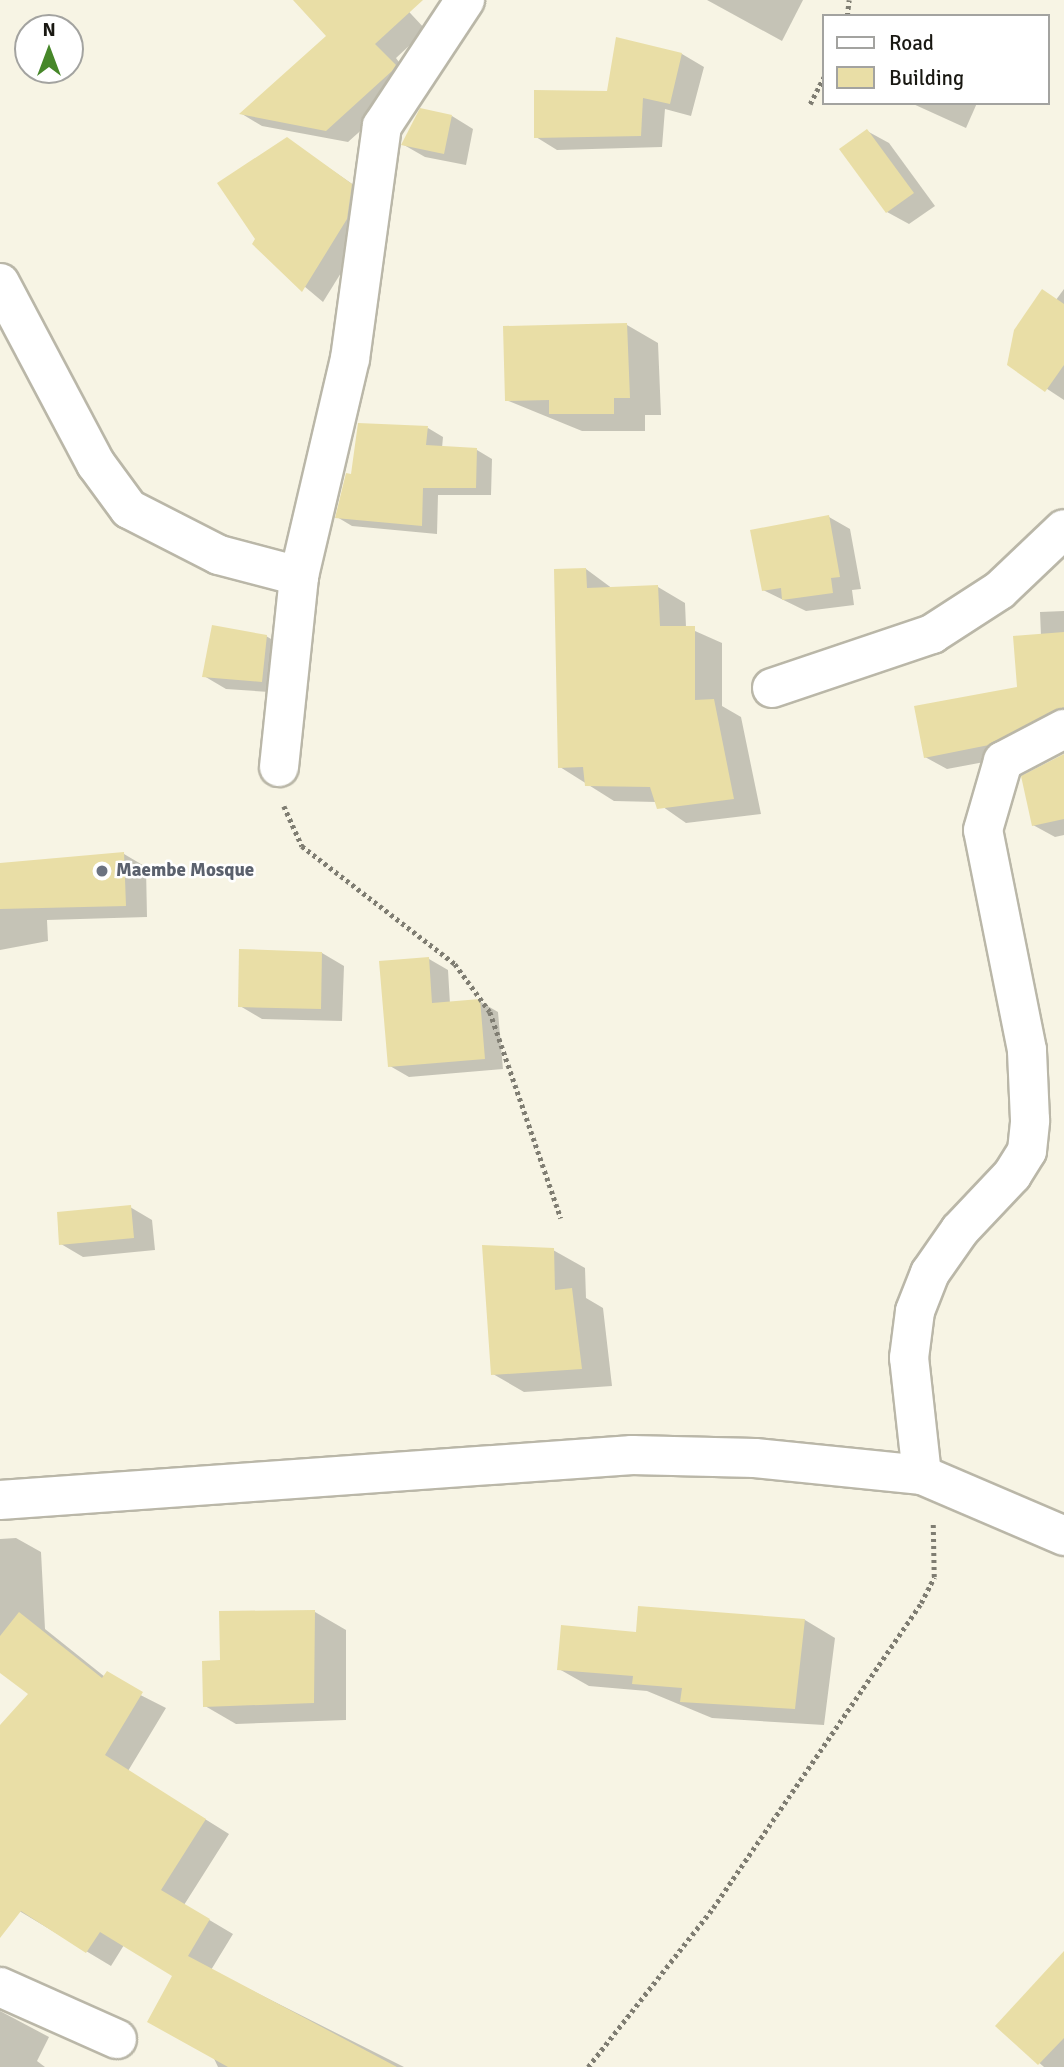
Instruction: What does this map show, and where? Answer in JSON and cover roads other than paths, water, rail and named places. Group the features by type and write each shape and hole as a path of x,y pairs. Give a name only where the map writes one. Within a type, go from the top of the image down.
{"street":[{"path":"279,767 299,576 350,359 382,127 465,0"},
{"path":"0,284 96,464 129,509 219,555 299,576"},
{"path":"772,688 932,634 1000,590 1064,528"},
{"path":"922,1475 909,1358 915,1311 930,1273 960,1230 1013,1175 1027,1151 1030,1120 1027,1049 983,830 1003,761 1064,729"},
{"path":"0,1500 632,1455 755,1458 922,1475 1064,1536"},
{"path":"0,1987 117,2039"}],"place":[{"name":"Maembe Mosque","path":"102,871"}]}
